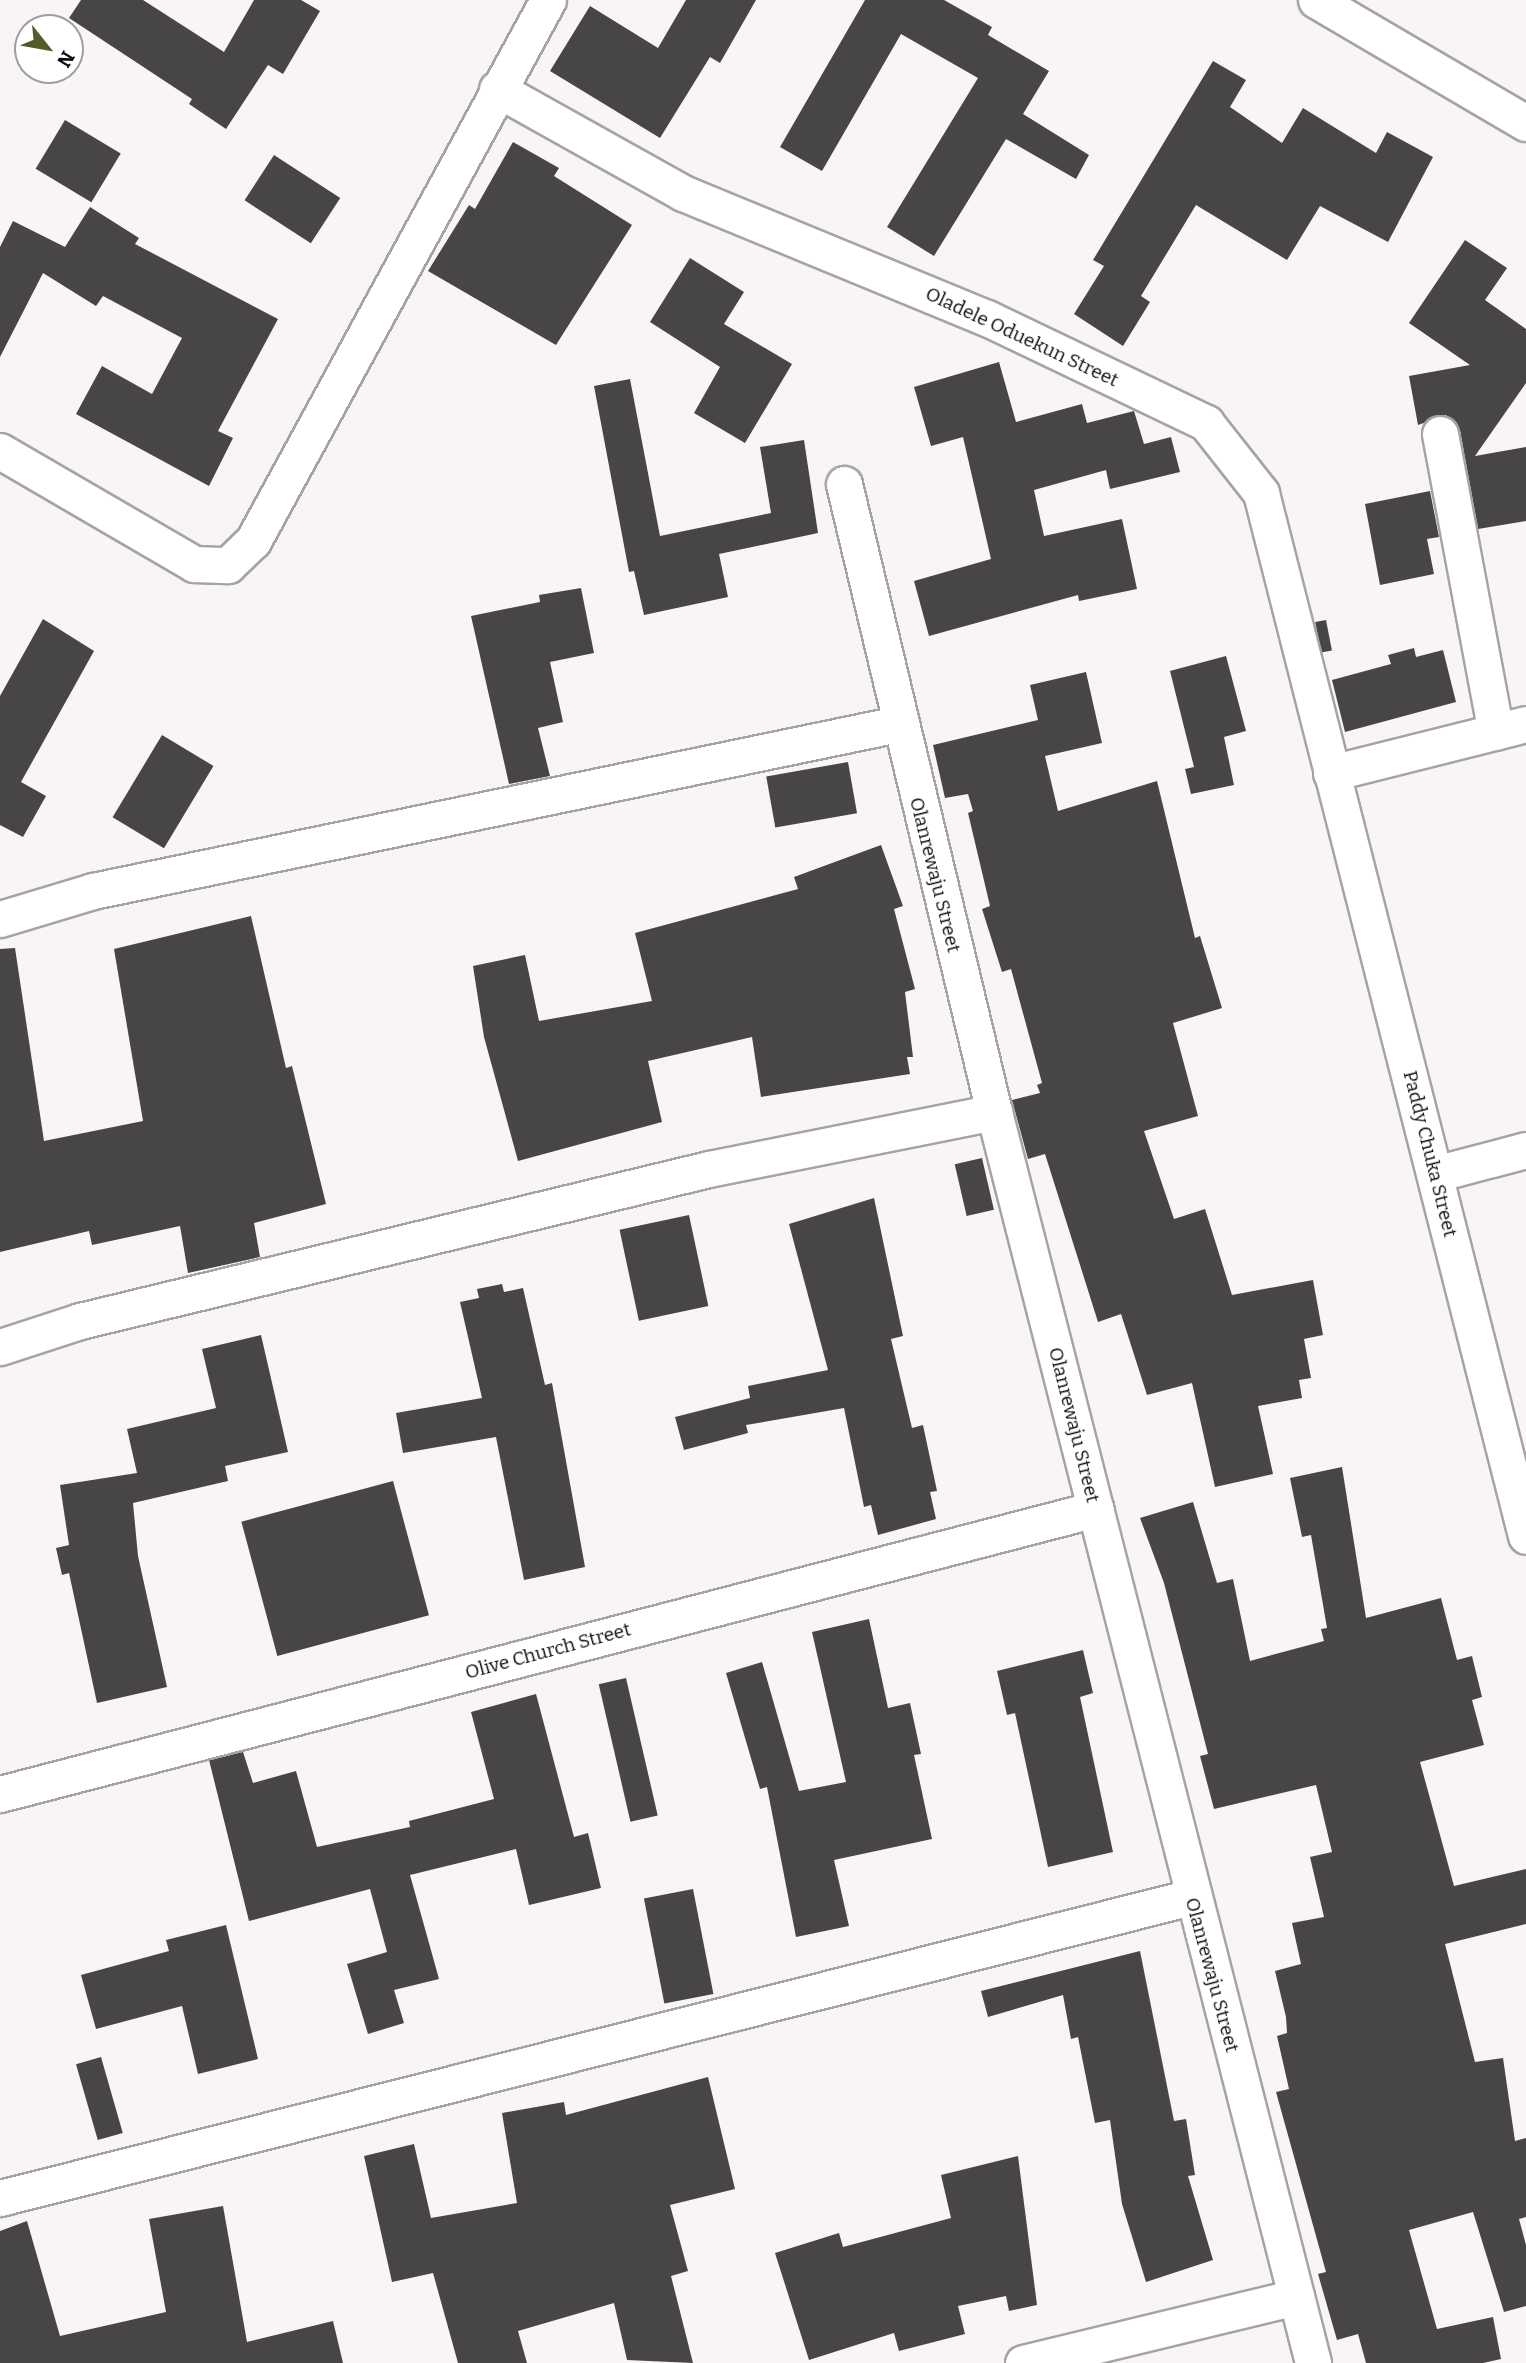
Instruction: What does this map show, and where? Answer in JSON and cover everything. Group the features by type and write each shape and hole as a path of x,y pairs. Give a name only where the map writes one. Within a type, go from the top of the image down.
{"street":[{"path":"0,451 194,564 228,565 253,541 497,89 548,0"},
{"path":"1316,0 1526,122"},
{"name":"Oladele Oduekun Street","path":"497,89 683,192 987,318 1206,423 1261,493 1331,773"},
{"path":"1331,773 1511,728 1440,434"},
{"name":"Olanrewaju Street","path":"844,484 898,724 994,1112 1096,1509 1191,1898 1313,2363"},
{"path":"0,919 93,891 898,724"},
{"name":"Paddy Chuka Street","path":"1331,773 1526,1536"},
{"path":"0,1348 80,1321 709,1169 994,1112"},
{"path":"1435,1174 1526,1150"},
{"name":"Olive Church Street","path":"0,1794 1096,1509"},
{"path":"0,2198 1191,1898"},
{"path":"1023,2363 1296,2297"}],"building":[{"path":"81,0 143,0 224,52 254,0 301,0 320,11 283,74 268,65 226,129 189,104 192,99 84,28 84,14 72,14"},
{"path":"686,0 756,0 720,63 710,57 660,138 550,71 590,6 658,48"},
{"path":"865,0 944,0 992,27 988,35 1049,71 1023,114 1089,155 1076,179 1006,139 934,256 887,227 978,78 901,34 822,171 780,147"},
{"path":"1213,61 1246,80 1230,107 1282,143 1303,108 1376,153 1387,132 1433,157 1388,242 1320,206 1287,260 1196,205 1141,296 1150,302 1123,346 1074,314 1104,266 1093,260"},
{"path":"65,120 121,153 91,202 36,169"},
{"path":"513,142 559,168 554,176 632,225 556,345 428,271 469,205 475,209"},
{"path":"274,155 340,198 311,243 245,200"},
{"path":"90,207 139,238 135,244 278,319 218,431 233,438 209,486 76,414 102,366 152,394 182,338 103,296 96,306 43,273 0,357 0,247 13,221 65,247"},
{"path":"1465,240 1507,268 1485,300 1526,329 1526,383 1475,456 1526,447 1526,521 1478,529 1460,430 1446,415 1418,425 1409,376 1470,365 1409,323"},
{"path":"690,258 744,292 724,324 792,364 745,443 694,413 720,367 650,322"},
{"path":"999,362 1016,422 1082,404 1087,423 1134,411 1144,444 1171,437 1180,472 1110,489 1106,470 1034,490 1044,536 1122,519 1137,589 1079,601 1078,595 929,636 914,581 991,559 963,437 931,446 914,387"},
{"path":"630,379 660,536 771,513 760,447 804,440 818,533 719,554 728,597 644,615 634,571 629,572 594,386"},
{"path":"1430,491 1439,537 1427,539 1434,574 1380,585 1365,504"},
{"path":"581,588 594,653 550,662 563,722 538,728 550,776 509,784 471,616 540,602 539,595"},
{"path":"43,619 94,651 21,782 46,796 23,837 0,825 0,696"},
{"path":"1326,620 1332,650 1321,653 1315,622"},
{"path":"1414,648 1416,657 1443,650 1456,702 1345,732 1332,680 1391,664 1388,655"},
{"path":"1226,656 1246,731 1224,737 1234,785 1191,794 1185,769 1194,767 1170,671"},
{"path":"1086,672 1102,743 1045,756 1058,811 1157,781 1195,938 1200,936 1222,1008 1173,1023 1198,1116 1144,1131 1174,1219 1205,1209 1232,1295 1313,1280 1323,1335 1304,1339 1311,1378 1299,1380 1302,1398 1258,1406 1273,1474 1215,1487 1192,1383 1147,1395 1121,1314 1098,1322 1045,1154 1028,1159 1012,1100 1040,1093 1037,1085 1042,1083 1011,969 1002,972 982,909 990,906 968,813 973,811 968,794 945,798 933,745 1038,720 1030,685"},
{"path":"162,735 213,766 164,848 113,817"},
{"path":"848,762 857,813 775,828 766,776"},
{"path":"881,845 903,906 894,909 915,989 905,992 913,1057 907,1057 910,1074 761,1097 752,1037 648,1061 662,1122 518,1161 484,1037 473,966 525,955 539,1021 652,1001 635,933 798,889 794,877"},
{"path":"251,916 286,1068 292,1066 326,1204 254,1223 260,1257 188,1273 180,1226 92,1245 89,1231 0,1252 0,949 15,948 44,1141 143,1121 114,949"},
{"path":"982,1158 994,1210 967,1216 955,1164"},
{"path":"874,1198 903,1336 891,1339 912,1428 923,1425 937,1491 930,1492 936,1519 878,1535 871,1505 864,1507 844,1408 746,1425 748,1433 684,1450 675,1417 750,1398 748,1386 828,1370 789,1224"},
{"path":"689,1215 708,1306 639,1321 620,1230"},
{"path":"502,1284 504,1292 523,1288 545,1385 552,1383 585,1567 524,1580 496,1437 403,1453 396,1413 482,1398 460,1302 479,1298 477,1289"},
{"path":"261,1335 288,1452 225,1466 228,1481 133,1503 138,1556 167,1687 97,1703 69,1573 62,1575 56,1548 69,1545 60,1485 137,1473 127,1429 216,1408 202,1349"},
{"path":"1342,1467 1366,1618 1441,1598 1457,1660 1472,1656 1482,1697 1472,1700 1484,1745 1420,1762 1454,1886 1526,1869 1526,1924 1445,1944 1475,2062 1503,2058 1515,2141 1526,2138 1526,2217 1519,2219 1526,2245 1526,2306 1504,2312 1473,2212 1409,2230 1437,2329 1493,2317 1501,2359 1483,2363 1366,2363 1358,2334 1337,2340 1318,2274 1326,2272 1276,2092 1289,2089 1277,2036 1287,2033 1275,1971 1301,1964 1292,1923 1324,1917 1310,1857 1332,1852 1316,1785 1214,1809 1200,1756 1208,1754 1164,1583 1140,1518 1193,1502 1217,1583 1233,1579 1250,1661 1324,1641 1321,1629 1327,1628 1311,1535 1302,1537 1290,1478"},
{"path":"393,1481 429,1615 277,1656 241,1522"},
{"path":"869,1619 888,1708 910,1703 921,1754 914,1755 932,1839 834,1860 849,1926 796,1937 767,1787 760,1789 726,1673 762,1662 799,1791 846,1782 812,1632"},
{"path":"1083,1650 1093,1693 1080,1697 1113,1852 1048,1867 1015,1713 1007,1715 997,1671"},
{"path":"626,1678 658,1815 630,1822 599,1684"},
{"path":"536,1694 574,1837 588,1833 601,1888 529,1905 516,1849 410,1875 439,1979 394,1990 404,2023 368,2034 347,1964 387,1952 370,1889 249,1921 209,1760 243,1752 253,1783 296,1771 317,1847 410,1827 409,1821 494,1799 471,1712"},
{"path":"693,1889 713,1994 664,2004 644,1899"},
{"path":"226,1925 258,2059 198,2074 182,2006 96,2029 81,1975 169,1951 166,1940"},
{"path":"1140,1951 1174,2121 1186,2119 1195,2175 1188,2176 1213,2260 1146,2282 1122,2204 1110,2120 1095,2123 1078,2037 1071,2039 1063,1995 988,2017 981,1991"},
{"path":"101,2057 123,2133 98,2140 76,2064"},
{"path":"708,2077 735,2189 670,2205 688,2271 671,2276 693,2363 627,2360 614,2303 518,2331 527,2363 458,2363 433,2273 392,2282 364,2156 414,2144 431,2218 517,2203 502,2113 564,2102 566,2115"},
{"path":"1018,2156 1037,2305 1009,2311 1006,2296 958,2306 965,2334 899,2351 894,2333 809,2360 775,2253 839,2233 843,2247 951,2218 941,2175"},
{"path":"223,2206 247,2342 333,2321 343,2363 0,2363 0,2231 27,2221 60,2336 166,2312 149,2219"}]}
